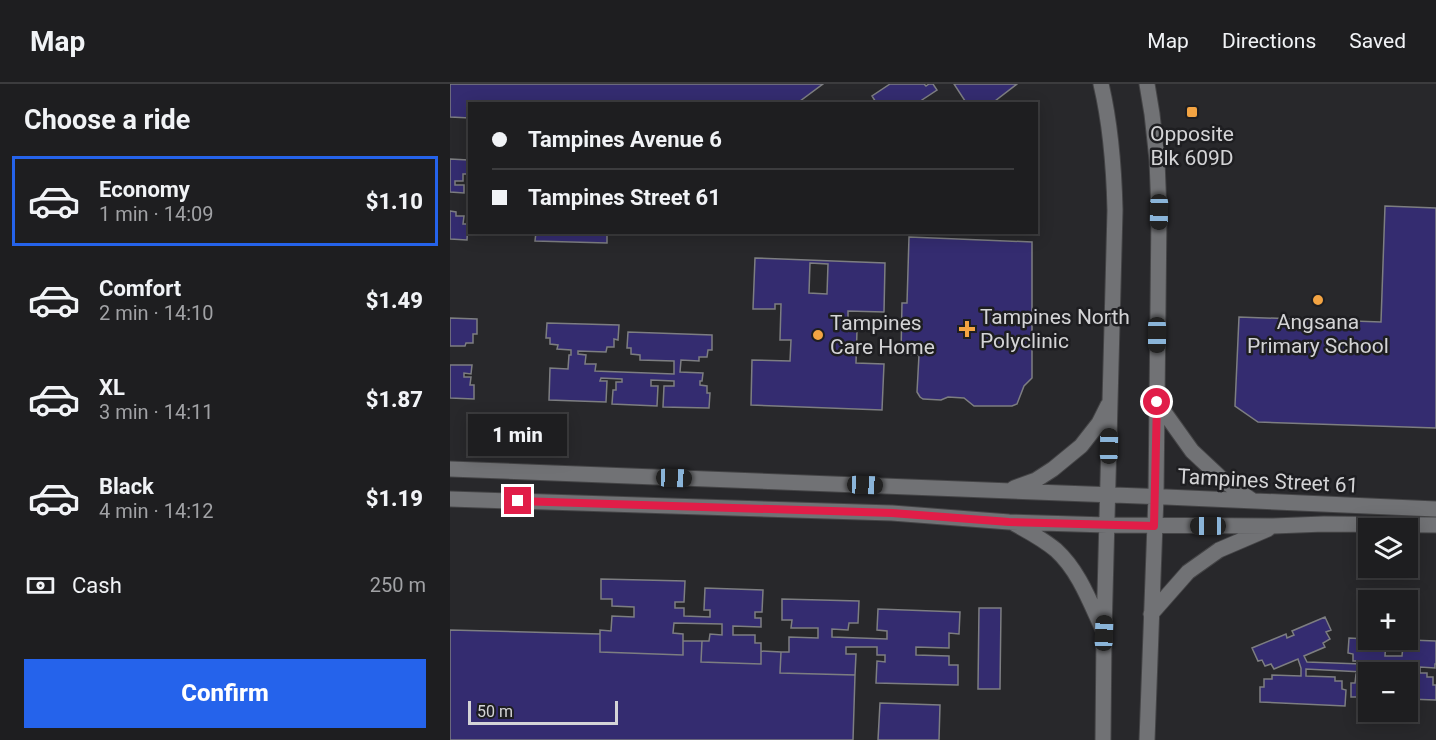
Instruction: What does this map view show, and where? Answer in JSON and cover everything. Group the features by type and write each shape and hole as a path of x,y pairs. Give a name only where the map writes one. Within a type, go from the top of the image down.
{"street":[{"path":"1101,84 1109,127 1114,182 1103,740"},
{"path":"1147,84 1157,160 1158,202 1156,496 1147,740"},
{"path":"1005,491 1036,480 1081,446 1099,423 1110,399"},
{"path":"1157,402 1192,451 1224,482 1253,501"},
{"name":"Tampines Street 61","path":"450,469 1436,509"},
{"name":"Tampines Street 61","path":"450,499 892,513 1009,522 1107,525 1436,525"},
{"path":"1009,522 1032,533 1059,554 1073,570 1104,633"},
{"path":"1151,614 1188,572 1220,550 1274,526"}],"building":[{"path":"450,84 823,84 799,102 468,102 468,118 450,117"},
{"path":"890,84 924,84 926,86 933,84 937,90 922,100 923,102 876,102 872,96"},
{"path":"954,84 1017,84 994,102 966,102"},
{"path":"450,159 468,160 467,174 463,174 463,181 455,181 455,185 464,185 464,193 450,192"},
{"path":"1385,206 1436,208 1436,428 1258,422 1235,406 1239,317 1381,322"},
{"path":"450,211 456,212 456,216 464,216 463,224 468,224 467,240 450,239"},
{"path":"536,234 607,234 607,243 535,241"},
{"name":"Tampines North Polyclinic","path":"909,237 1032,242 1032,378 1024,386 1017,404 974,406 964,398 948,397 941,400 920,397 917,392 919,355 901,354 902,303 907,303"},
{"name":"Tampines Care Home","path":"755,258 885,263 884,312 848,311 848,330 857,330 856,363 884,364 882,410 751,405 752,360 790,361 791,340 780,340 781,304 775,304 775,309 753,309","holes":["810,263 828,264 827,294 809,293"]},
{"path":"450,318 477,319 477,334 473,334 473,343 466,343 465,346 450,346"},
{"path":"547,323 619,325 618,340 614,339 614,347 607,347 606,352 578,351 578,354 586,355 585,364 596,364 595,371 674,374 674,361 640,360 640,355 631,354 631,348 627,348 628,332 712,335 712,350 708,350 707,357 699,357 699,361 681,360 680,372 703,373 700,385 707,386 707,393 710,393 709,408 663,407 664,386 674,386 674,381 651,380 651,386 658,386 657,406 612,404 616,382 622,382 622,379 601,378 600,381 607,381 606,402 549,400 550,368 568,369 571,350 557,349 558,345 550,344 550,338 546,338"},
{"path":"450,365 472,365 471,374 464,373 464,377 471,377 470,385 474,385 474,399 450,398"},
{"path":"601,579 685,581 684,602 675,602 675,608 684,608 684,616 710,617 710,610 704,610 705,588 763,590 762,612 755,612 755,618 761,618 761,627 733,626 733,635 755,635 755,643 761,643 761,664 701,662 702,641 709,641 710,634 722,635 722,624 674,623 673,633 683,634 683,655 600,652 600,630 611,631 612,616 634,617 634,607 612,606 612,599 601,599"},
{"path":"782,599 859,601 858,623 849,623 848,630 832,629 832,637 887,639 887,631 877,630 878,609 960,612 959,634 949,633 949,648 916,647 916,655 949,656 949,665 958,665 958,685 876,683 877,661 885,662 885,655 877,655 877,647 846,647 846,654 856,654 855,675 780,673 781,652 789,652 789,637 818,638 818,628 791,628 792,620 782,620"},
{"path":"979,608 1001,608 1000,689 978,689"},
{"path":"1325,617 1331,630 1326,632 1330,639 1323,643 1325,647 1304,656 1307,662 1358,664 1358,672 1306,669 1306,676 1335,677 1335,681 1342,681 1342,689 1346,690 1345,706 1260,702 1260,687 1264,687 1264,679 1272,679 1272,675 1301,676 1301,668 1298,659 1274,669 1271,664 1265,666 1262,660 1258,661 1252,648 1286,634 1287,638 1294,635 1292,631"},
{"path":"450,630 600,634 600,652 683,655 683,641 702,641 701,662 761,664 761,651 781,652 780,673 855,675 853,740 450,740"},
{"path":"1349,638 1358,638 1358,650 1385,650 1385,656 1402,656 1403,650 1418,650 1418,640 1436,641 1435,668 1420,667 1420,673 1427,673 1427,677 1433,677 1433,685 1436,685 1436,700 1418,699 1418,662 1353,661 1353,654 1348,653"},
{"path":"1356,674 1358,674 1358,697 1351,697 1351,683 1355,683"},
{"path":"880,703 940,705 939,740 878,740"}],"place":[{"name":"Opposite Blk 609D","path":"1192,112"},
{"name":"Angsana Primary School","path":"1318,300"},
{"name":"Tampines North Polyclinic","path":"967,329"},
{"name":"Tampines Care Home","path":"818,335"}],"route":[{"path":"518,501 892,513 1009,522 1154,526 1157,402"}]}
